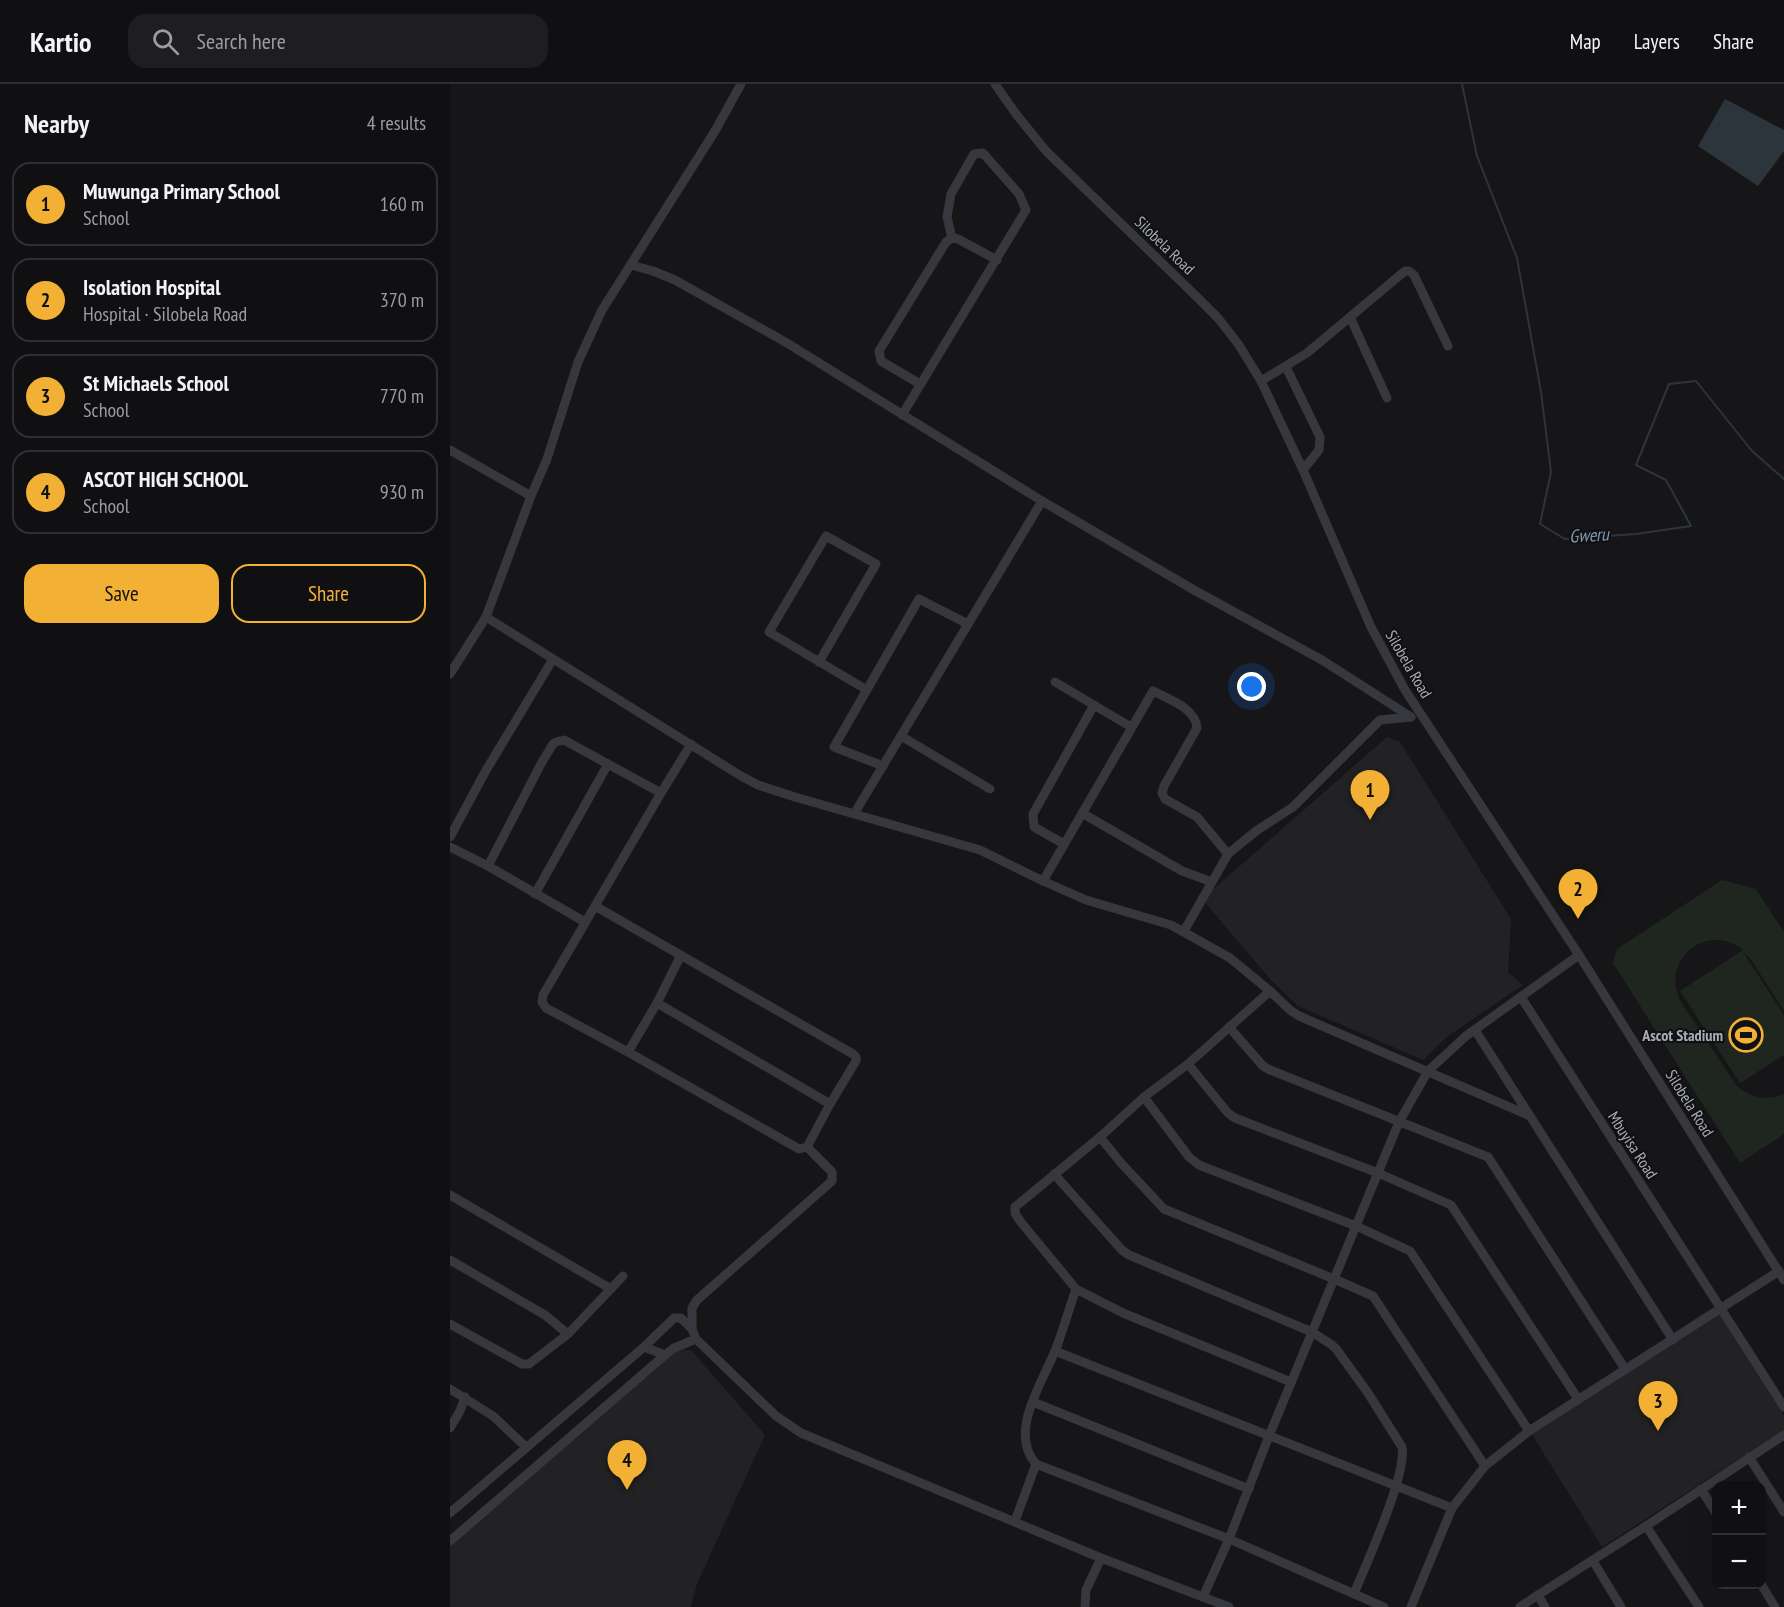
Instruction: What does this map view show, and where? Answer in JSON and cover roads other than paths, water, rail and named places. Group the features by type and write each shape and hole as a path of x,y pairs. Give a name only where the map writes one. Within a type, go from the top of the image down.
{"street":[{"path":"450,674 486,617 547,459 578,362 602,310 715,131 741,84"},
{"name":"Silobela Road","path":"995,84 1046,152 1218,318 1239,345 1261,381 1304,470 1371,627 1405,690 1579,955 1781,1275"},
{"path":"902,415 1026,210 1019,194 982,153 974,154 951,194 946,217 952,238"},
{"path":"920,384 881,361 879,351 946,242 952,238 958,239 997,260"},
{"path":"631,266 652,270 675,280 787,343 1042,501 1194,590 1322,660 1411,717"},
{"path":"1261,381 1307,353 1402,272 1409,271 1414,275 1448,346"},
{"path":"1350,317 1387,398"},
{"path":"1286,367 1321,442 1319,450 1304,470"},
{"path":"450,450 531,496"},
{"path":"854,814 1042,501"},
{"path":"819,662 876,564 826,536 769,632 819,662 867,690"},
{"path":"883,766 834,747 919,599 968,624"},
{"path":"486,617 691,744 724,767 758,784 788,795 980,850 1086,900 1171,925 1230,958 1299,1016 1528,1115"},
{"path":"450,837 485,772 553,659"},
{"path":"1055,682 1131,727"},
{"path":"1043,881 1153,691 1191,713 1197,721 1197,728 1162,793 1165,799 1197,817 1228,854"},
{"path":"1064,844 1034,827 1033,814 1094,705"},
{"path":"1184,931 1228,854 1256,831 1293,807 1380,720 1422,716"},
{"path":"901,736 990,789"},
{"path":"488,866 542,762 556,741 564,740 661,793"},
{"path":"691,744 585,922 543,995 542,1002 546,1008 799,1149 807,1148"},
{"path":"535,894 608,764"},
{"path":"1082,813 1182,871 1212,882"},
{"path":"450,847 488,866 585,922"},
{"path":"595,906 856,1057 807,1148"},
{"path":"628,1052 657,1003 681,955"},
{"path":"1203,1597 1378,1173 1400,1122 1428,1071 1457,1043 1579,955"},
{"path":"1270,991 1188,1064 1143,1097 1100,1137 1054,1173 1016,1207 1015,1212 1076,1289 1123,1313 1291,1382"},
{"name":"Mbuyisa Road","path":"1521,997 1784,1407"},
{"path":"657,1003 830,1104"},
{"path":"1229,1027 1266,1068 1490,1159 1625,1369"},
{"path":"1475,1030 1673,1340"},
{"path":"1188,1064 1228,1113 1235,1118 1378,1173 1451,1205 1578,1399"},
{"path":"1143,1097 1189,1157 1199,1165 1356,1226 1412,1253 1528,1431"},
{"path":"1100,1137 1164,1209 1373,1296 1485,1466"},
{"path":"807,1148 832,1172 832,1181 697,1300 692,1308 692,1329 696,1339 776,1416 801,1433 1101,1558 1229,1607"},
{"path":"1054,1173 1129,1255 1312,1332 1337,1350 1368,1393 1402,1447 1403,1453 1397,1485 1354,1594"},
{"path":"450,1195 611,1289"},
{"path":"450,1260 545,1315 568,1334"},
{"path":"1411,1607 1452,1508 1485,1466 1528,1431 1721,1308 1781,1275"},
{"path":"450,1324 522,1364 529,1364 568,1334 624,1276"},
{"path":"1076,1289 1026,1426 1025,1440 1028,1455 1036,1464 1228,1539 1384,1607"},
{"path":"450,1513 644,1347 674,1318 681,1318 692,1329"},
{"path":"450,1541 665,1355 674,1348 696,1339"},
{"path":"644,1347 665,1355"},
{"path":"1055,1351 1452,1508"},
{"path":"450,1389 493,1416 526,1447"},
{"path":"450,1428 465,1398"},
{"path":"1033,1402 1249,1490"},
{"path":"1520,1607 1784,1435"},
{"path":"1749,1457 1784,1512"},
{"path":"1015,1521 1036,1464"},
{"path":"1701,1489 1712,1507"},
{"path":"1646,1526 1699,1607"},
{"path":"1085,1607 1086,1590 1101,1558"},
{"path":"1593,1561 1621,1607"},
{"path":"1764,1589 1775,1607"},
{"path":"1538,1595 1545,1607"}],"waterway":[{"name":"Gweru","path":"1462,84 1477,156 1517,258 1541,392 1551,472 1540,524 1565,539 1636,534 1691,526 1666,480 1636,465 1669,384 1696,381 1752,451 1784,479"}],"place":[{"name":"Muwunga Primary School","path":"1370,820"},
{"name":"Isolation Hospital","path":"1578,919"},
{"name":"Ascot Stadium","path":"1746,1035"},
{"name":"St Michaels School","path":"1658,1431"},
{"name":"ASCOT HIGH SCHOOL","path":"627,1490"}]}
